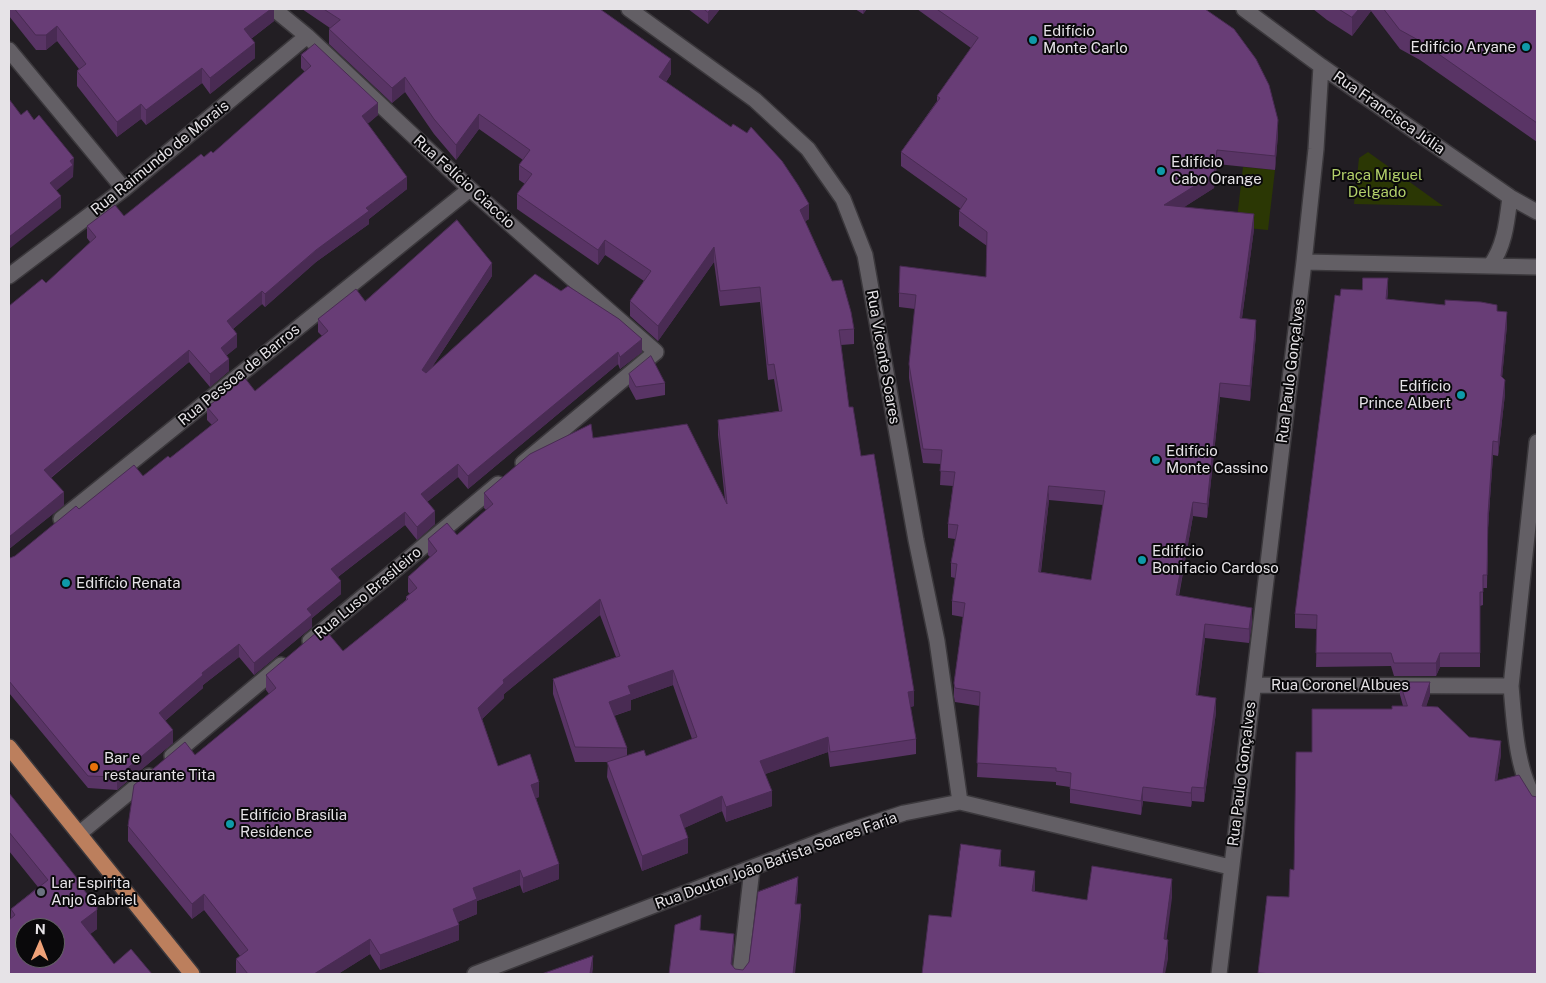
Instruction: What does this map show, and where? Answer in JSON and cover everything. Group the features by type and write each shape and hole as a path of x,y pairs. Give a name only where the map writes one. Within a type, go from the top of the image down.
{"main road":[{"path":"9,747 192,974"}],"street":[{"name":"Rua Felício Ciaccio","path":"274,9 307,36 470,189 656,352"},
{"name":"Rua Vicente Soares","path":"629,9 755,100 808,149 843,199 865,255 916,540 937,641 960,802"},
{"name":"Rua Francisca Júlia","path":"1244,9 1321,66 1510,196 1537,212"},
{"name":"Rua Raimundo de Morais","path":"9,276 124,189 307,36"},
{"path":"9,50 124,189"},
{"name":"Rua Paulo Gonçalves","path":"1219,974 1230,867 1254,685 1304,262 1316,149 1321,66"},
{"name":"Rua Pessoa de Barros","path":"47,530 470,189"},
{"path":"1490,266 1497,257 1502,242 1510,196"},
{"path":"1304,262 1537,267"},
{"name":"Rua Luso Brasileiro","path":"80,833 656,352"},
{"path":"1537,442 1511,686 1515,726 1522,765 1530,790 1537,801"},
{"name":"Rua Coronel Albues","path":"1254,685 1511,686"},
{"name":"Rua Doutor João Batista Soares Faria","path":"475,974 837,835 887,818 960,802 1230,867"},
{"path":"740,974 752,869"}],"green space":[{"name":"Praça Miguel Delgado","path":"1368,152 1443,206 1354,204 1359,158"},
{"path":"1243,167 1275,170 1268,230 1236,227"}],"building":[{"path":"15,9 271,9 244,29 255,43 210,78 202,68 146,110 141,104 117,122 77,71 86,64 57,26 46,35 36,35"},
{"path":"324,9 600,9 671,59 659,77 731,127 733,124 747,133 751,127 782,161 809,204 800,210 832,281 842,280 851,312 854,329 839,330 849,407 853,407 861,456 874,454 914,691 908,692 916,739 830,752 828,737 760,761 772,791 726,807 722,796 680,815 688,838 642,856 607,762 644,750 646,756 697,737 673,670 628,686 631,694 609,702 627,748 575,747 553,679 620,656 600,599 503,680 504,683 478,708 498,766 530,754 539,782 531,785 559,864 523,878 520,870 473,888 477,899 453,909 459,925 380,955 370,939 314,974 248,974 236,959 248,950 204,894 192,904 128,826 134,785 185,742 195,755 276,688 266,675 323,627 343,651 408,599 406,597 417,588 408,577 437,551 428,539 447,523 457,535 493,504 484,493 530,454 591,424 593,438 687,424 727,504 718,420 782,411 774,364 768,365 760,287 720,291 714,247 658,326 630,301 651,271 605,240 598,250 517,194 532,174 519,165 530,150 479,114 456,145 434,119 405,77 392,88 329,29 340,20"},
{"path":"937,9 1205,9 1234,29 1256,59 1269,85 1278,120 1275,156 1217,150 1214,174 1164,205 1254,214 1240,318 1256,320 1250,386 1220,383 1207,504 1193,502 1176,595 1252,608 1249,629 1205,624 1196,695 1216,698 1204,788 1192,787 1191,793 1143,787 1141,801 1070,789 1071,773 1056,771 1056,768 977,763 980,692 955,688 954,683 965,603 952,601 957,564 951,563 958,525 948,524 955,472 940,471 942,450 923,449 909,364 916,295 899,293 900,266 986,277 987,232 959,211 967,199 901,152 940,98 937,96 978,38","holes":["1049,486 1105,491 1091,580 1039,572"]},
{"path":"1339,9 1359,9 1352,17"},
{"path":"1384,9 1537,9 1537,123 1420,41 1400,30"},
{"path":"315,44 378,103 362,116 407,177 366,208 369,211 316,250 265,294 262,291 227,321 237,334 221,348 229,359 210,374 189,350 44,470 64,492 9,537 9,306 42,279 46,283 96,237 87,226 115,205 124,216 201,154 204,157 211,151 213,153 311,66 301,55"},
{"path":"9,99 21,115 27,110 34,120 39,115 74,158 70,161 73,165 50,183 61,196 9,237"},
{"path":"457,220 492,263 422,370 426,373 535,274 561,291 568,286 619,319 642,339 620,357 618,352 468,476 458,464 421,494 435,511 417,527 405,512 331,569 341,581 307,609 312,615 254,663 239,644 202,673 203,675 159,713 173,730 117,777 88,776 9,681 9,557 15,556 76,506 79,509 134,465 143,476 168,456 170,458 218,420 207,407 226,393 222,388 241,373 255,391 328,331 318,319 356,289 365,301"},
{"path":"1363,278 1388,278 1386,299 1445,305 1445,300 1481,302 1497,305 1497,311 1507,312 1501,376 1505,380 1498,442 1493,441 1488,514 1487,575 1483,575 1483,592 1480,592 1480,653 1440,653 1436,663 1394,663 1391,653 1316,653 1317,615 1295,614 1335,295 1340,296 1341,289 1362,290"},
{"path":"651,356 665,383 636,387 629,374"},
{"path":"1400,682 1430,682 1422,706 1438,707 1469,737 1501,741 1495,781 1519,775 1532,796 1537,797 1537,974 1258,973 1267,896 1289,897 1290,869 1294,870 1296,752 1312,752 1312,709 1392,709 1392,706 1407,706"},
{"path":"9,793 97,906 97,910 81,922 114,964 131,949 152,974 9,974 9,920 15,915 11,909 48,880 9,832"},
{"path":"961,844 1001,850 999,866 1035,871 1032,891 1087,900 1092,866 1172,879 1164,939 1168,940 1163,974 922,974 929,915 951,917"},
{"path":"798,877 795,904 801,904 793,974 669,974 675,925 701,915 700,930 734,934 731,964 735,969 743,970 749,962 758,892"},
{"path":"593,956 590,973 599,974 542,974"}],"place":[{"name":"Edifício Monte Carlo","path":"1033,40"},
{"name":"Edifício Aryane","path":"1526,47"},
{"name":"Edifício Cabo Orange","path":"1161,171"},
{"name":"Edifício Prince Albert","path":"1461,395"},
{"name":"Edifício Monte Cassino","path":"1156,460"},
{"name":"Edifício Bonifacio Cardoso","path":"1142,560"},
{"name":"Edifício Renata","path":"66,583"},
{"name":"Bar e restaurante Tita","path":"94,767"},
{"name":"Edifício Brasília Residence","path":"230,824"},
{"name":"Lar Espirita Anjo Gabriel","path":"41,892"}]}
